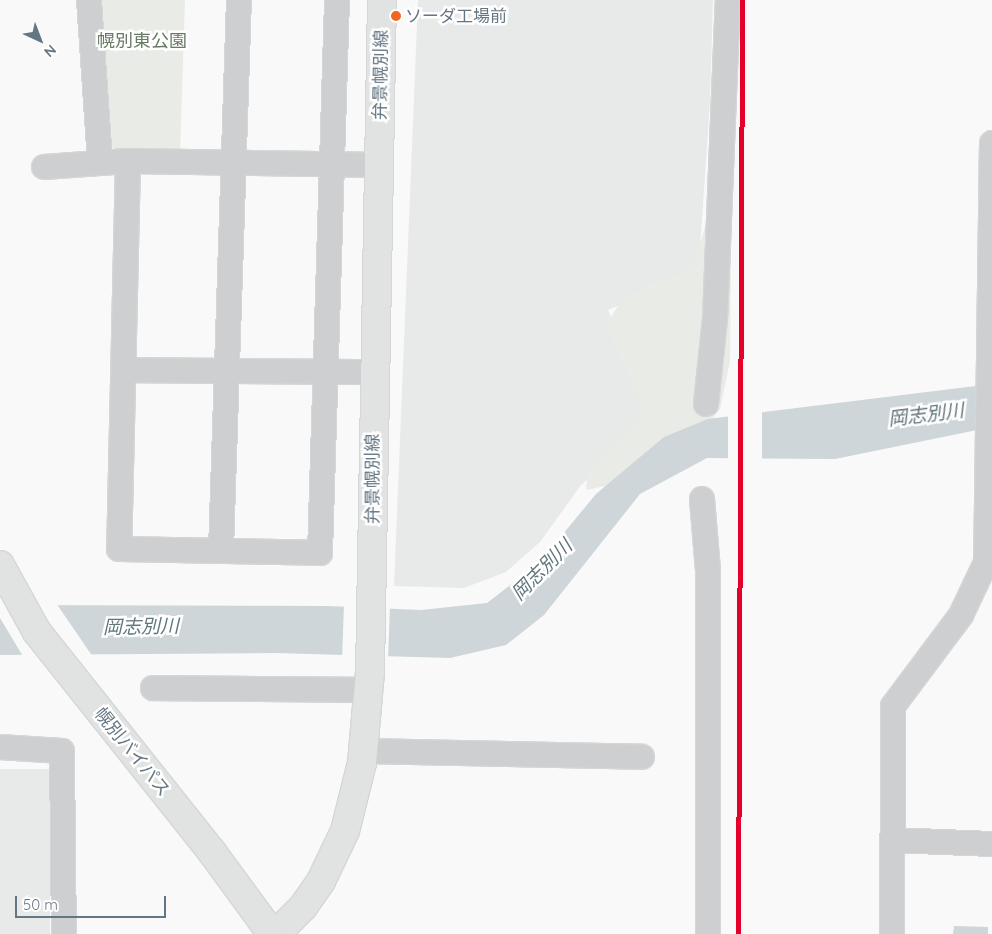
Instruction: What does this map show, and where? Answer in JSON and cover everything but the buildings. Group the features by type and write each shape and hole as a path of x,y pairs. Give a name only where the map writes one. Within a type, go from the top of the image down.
{"main road":[{"name":"弁景幌別線","path":"276,934 303,907 321,881 345,831 356,797 363,751 372,599 373,372 380,165 382,0"},
{"name":"幌別バイパス","path":"3,572 37,632 212,852 272,934"}],"street":[{"path":"89,0 100,162"},
{"path":"221,550 239,0"},
{"path":"128,161 119,549 320,552 337,0"},
{"path":"706,404 716,319 728,0"},
{"path":"892,934 893,706 960,615 989,564 987,521 992,143"},
{"path":"44,168 128,161 234,162 333,166 380,165"},
{"path":"124,370 373,372"},
{"path":"702,499 708,570 708,934"},
{"path":"153,688 368,681"},
{"path":"0,747 62,751 64,934"},
{"path":"363,751 642,757"},
{"path":"892,840 992,844"}],"shaded area":[{"path":"418,0 713,0 710,100 699,265 694,273 608,310 661,417 581,485 540,542 506,572 464,588 394,586"},
{"path":"0,769 50,769 50,934 0,934"}],"green space":[{"name":"幌別東公園","path":"99,0 185,0 180,152 115,151 109,143"},
{"path":"706,223 729,236 731,259 730,361 720,409 707,426 615,484 586,490 588,471 642,416 640,403 606,326 620,302 657,281 687,271 699,248"}],"water":[{"name":"岡志別川","path":"992,384 992,427 835,459 707,458 640,494 544,615 506,645 450,658 276,653 0,655 0,605 327,606 421,610 487,603 539,563 596,494 664,437 708,419"},
{"path":"954,926 988,927 988,934 953,934"}],"pier":[{"path":"728,411 762,411 762,461 728,461"},
{"path":"0,602 56,603 93,657 24,658 0,618"},
{"path":"344,604 390,606 388,659 342,657"}],"transit line":[{"path":"738,934 742,0"}],"place":[{"name":"ソーダ工場前","path":"396,16"}]}
